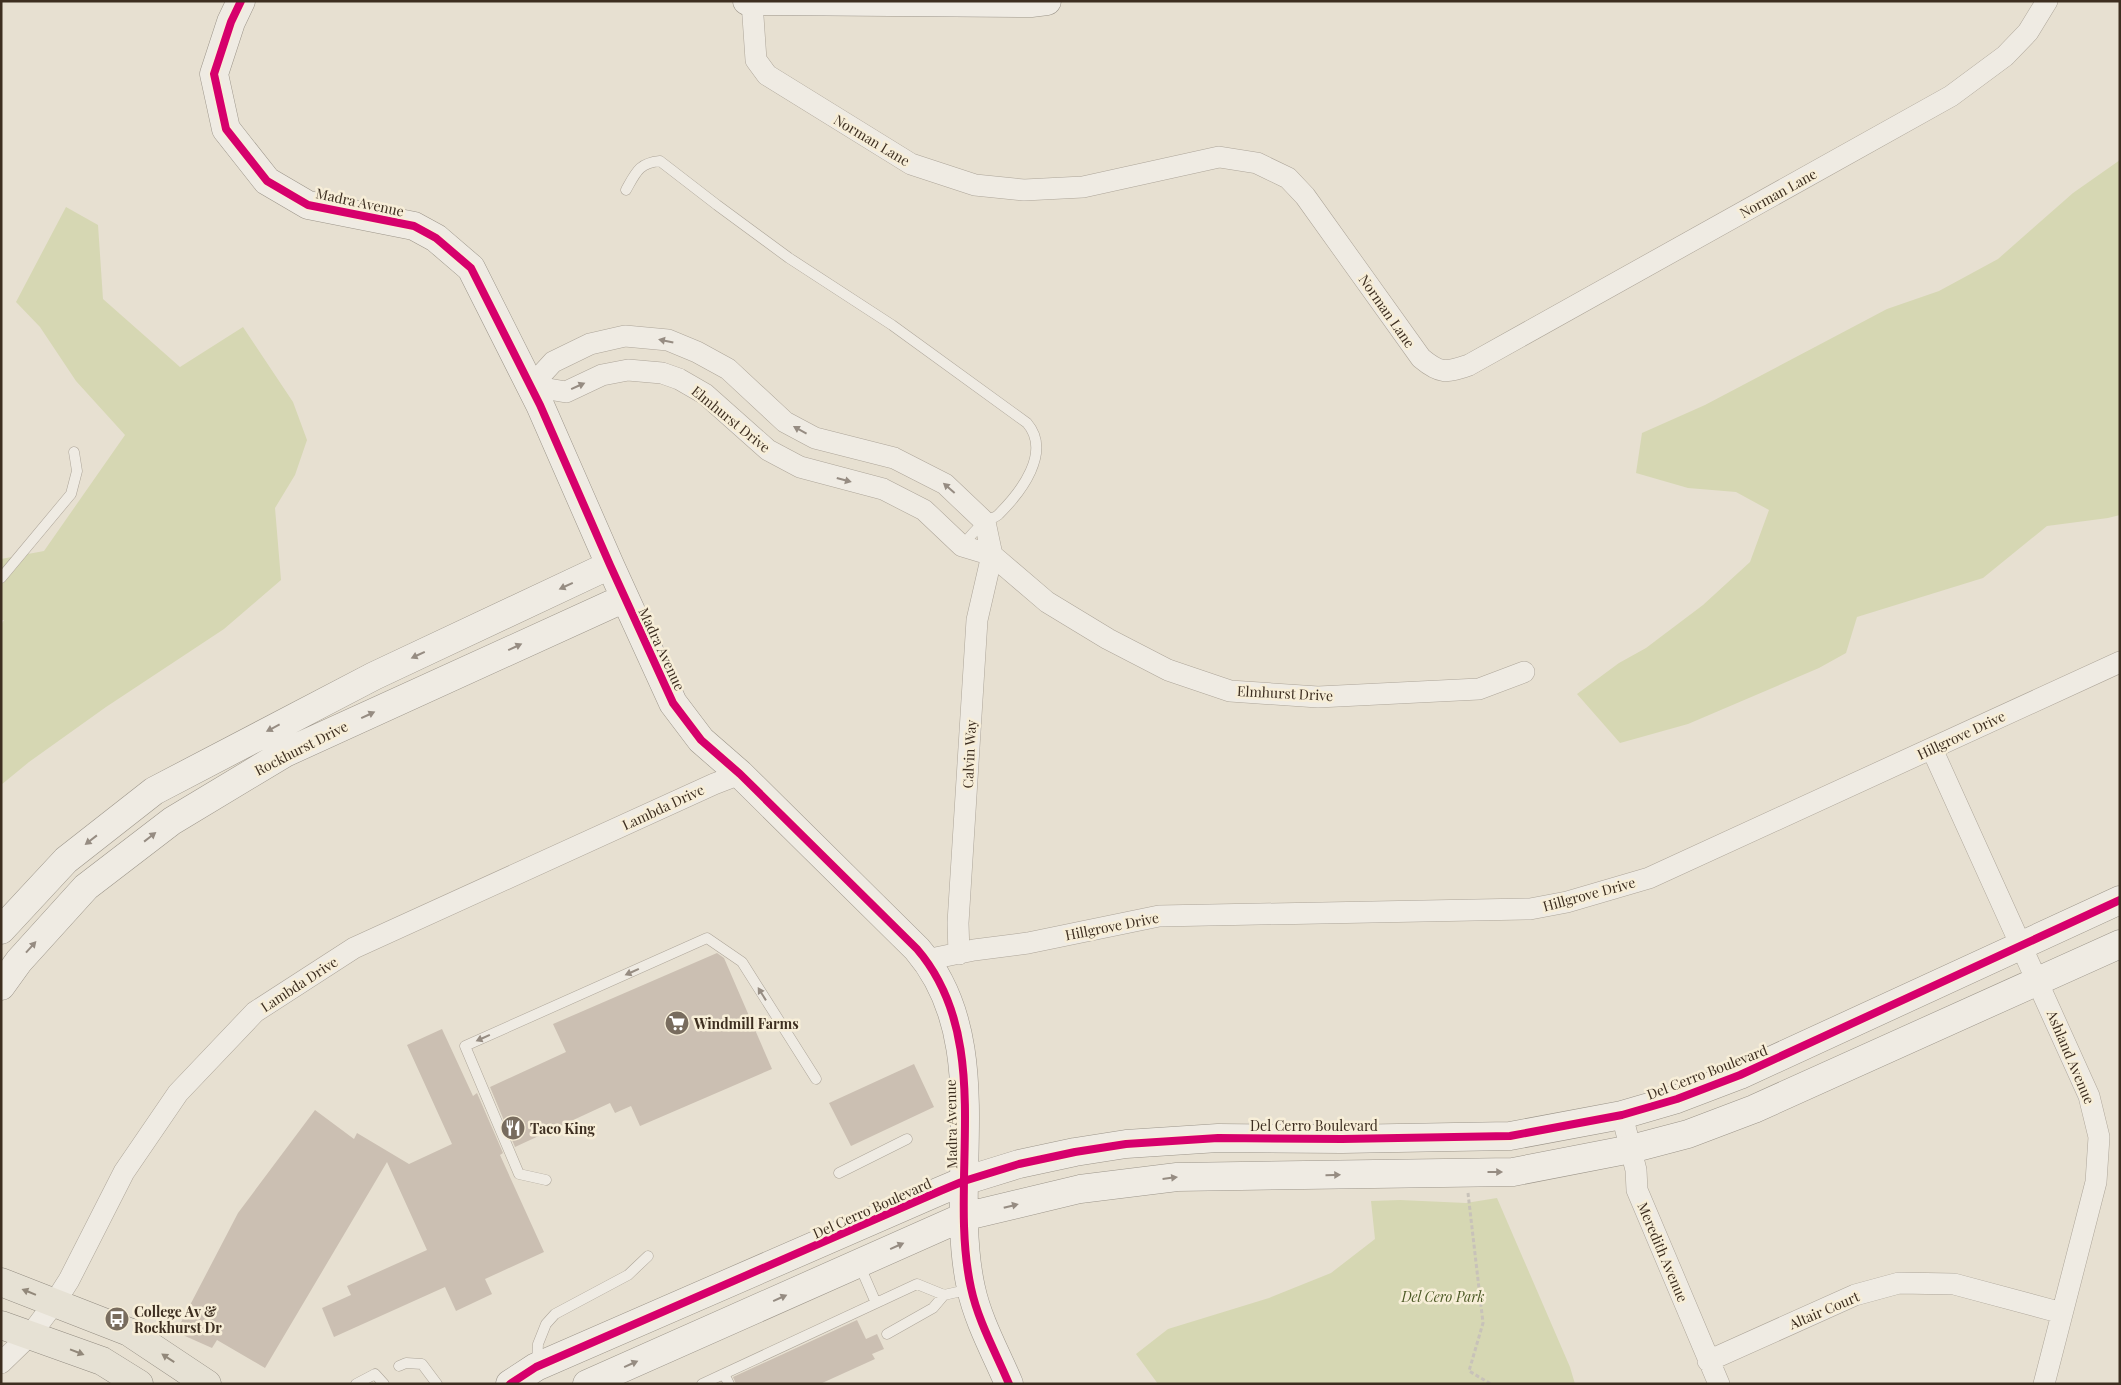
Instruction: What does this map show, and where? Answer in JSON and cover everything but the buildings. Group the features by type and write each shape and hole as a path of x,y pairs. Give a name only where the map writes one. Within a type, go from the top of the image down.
{"main road":[{"path":"1,1282 129,1332 207,1384"},
{"path":"1,1325 31,1334 102,1361 139,1384"}],"street":[{"name":"Madra Avenue","path":"241,1 231,22 214,74 226,129 267,181 308,204 414,226 436,238 471,268 531,386 673,702 701,740 740,774 926,960 940,983 956,1026 965,1089 963,1217 971,1289 1009,1384"},
{"path":"749,2 1031,3 1047,1"},
{"name":"Norman Lane","path":"749,2 756,60 767,75 911,164 974,185 1024,190 1083,187 1218,158 1256,163 1288,178 1305,196 1421,358 1434,368 1448,372 1469,365 1952,96 2005,56 2028,32 2047,1"},
{"path":"531,386 552,362 590,344 625,336 668,340 697,352 728,369 785,422 815,438 894,458 945,484 985,522 992,555"},
{"name":"Elmhurst Drive","path":"531,386 566,392 602,375 628,370 662,373 679,379 706,394 768,450 800,467 883,489 924,510 962,546 992,555 1047,602 1108,640 1168,670 1230,691 1318,697 1479,689 1524,672"},
{"name":"Calvin Way","path":"959,954 958,924 977,620 992,555"},
{"path":"1,930 66,860 154,791 374,676 610,565"},
{"name":"Rockhurst Drive","path":"1,986 19,961 86,887 172,821 285,753 625,598"},
{"name":"Hillgrove Drive","path":"926,960 1028,943 1160,916 1530,909 1567,902 1649,878 2120,662"},
{"name":"Ashland Avenue","path":"1932,749 2022,944 2089,1096 2099,1137 2096,1182 2044,1384"},
{"name":"Lambda Drive","path":"1,1364 31,1334 70,1280 124,1172 178,1093 255,1012 354,948 714,784 740,774"},
{"name":"Del Cerro Boulevard","path":"510,1384 538,1375 964,1181 1020,1164 1075,1152 1126,1144 1218,1138 1342,1139 1510,1136 1622,1116 1740,1076 2120,900"},
{"path":"587,1384 963,1217 1080,1189 1177,1177 1513,1172 1630,1149 1688,1134 1754,1109 2120,944"},
{"name":"Meredith Avenue","path":"1622,1116 1636,1170 1637,1190 1708,1362 1719,1384"},
{"name":"Altair Court","path":"1708,1362 1855,1294 1899,1283 1954,1284 2062,1313"}],"lane":[{"path":"626,190 635,174 647,162 660,161 789,258 892,325 1027,423 1033,430 1037,451 1026,479 998,516 985,522 962,546"},
{"path":"1,578 71,494 77,472 74,452"},
{"path":"546,1180 519,1174 465,1046 707,938 742,962 816,1079"},
{"path":"839,1173 907,1139"},
{"path":"538,1375 538,1344 546,1324 555,1314 628,1275 648,1256"},
{"path":"859,1263 876,1303"},
{"path":"702,1384 917,1284 944,1295 971,1289"},
{"path":"887,1334 933,1308 944,1295"},
{"path":"399,1366 406,1363 422,1364 437,1384"},
{"path":"356,1384 387,1370"},
{"path":"375,1374 384,1384"},
{"path":"724,1374 729,1384"}],"path":[{"path":"1466,1173 1483,1323 1469,1371 1491,1384"}],"green space":[{"path":"2120,160 2120,515 2047,526 1983,578 1857,617 1846,653 1819,668 1688,724 1620,743 1577,694 1619,663 1646,648 1703,605 1750,562 1769,510 1736,492 1688,488 1636,473 1642,433 1705,405 1887,309 1939,291 1998,259 2073,193"},
{"path":"66,207 98,225 103,299 180,367 243,327 293,402 307,440 295,475 275,508 281,580 224,629 106,707 29,762 1,785 1,625 4,620 1,620 1,559 44,551 125,435 76,381 40,327 16,302"},
{"name":"Del Cero Park","path":"1497,1198 1570,1367 1575,1384 1158,1384 1136,1354 1168,1329 1269,1298 1331,1273 1375,1239 1371,1201 1400,1200 1466,1203"}],"cycle path":[{"path":"241,1 231,22 214,74 226,129 267,181 308,205 414,226 436,238 471,268 540,405 673,703 701,740 740,774 917,949 941,986 956,1026 963,1068 965,1112 965,1246 971,1288 983,1325 1009,1384"},
{"path":"510,1384 536,1367 940,1191 964,1181 1019,1164 1075,1152 1126,1144 1218,1138 1342,1139 1510,1136 1622,1115 1677,1099 1740,1075 2120,900"}],"place":[{"name":"Windmill Farms","path":"677,1023"},
{"name":"Taco King","path":"513,1128"},
{"name":"College Av & Rockhurst Dr","path":"117,1319"}]}
